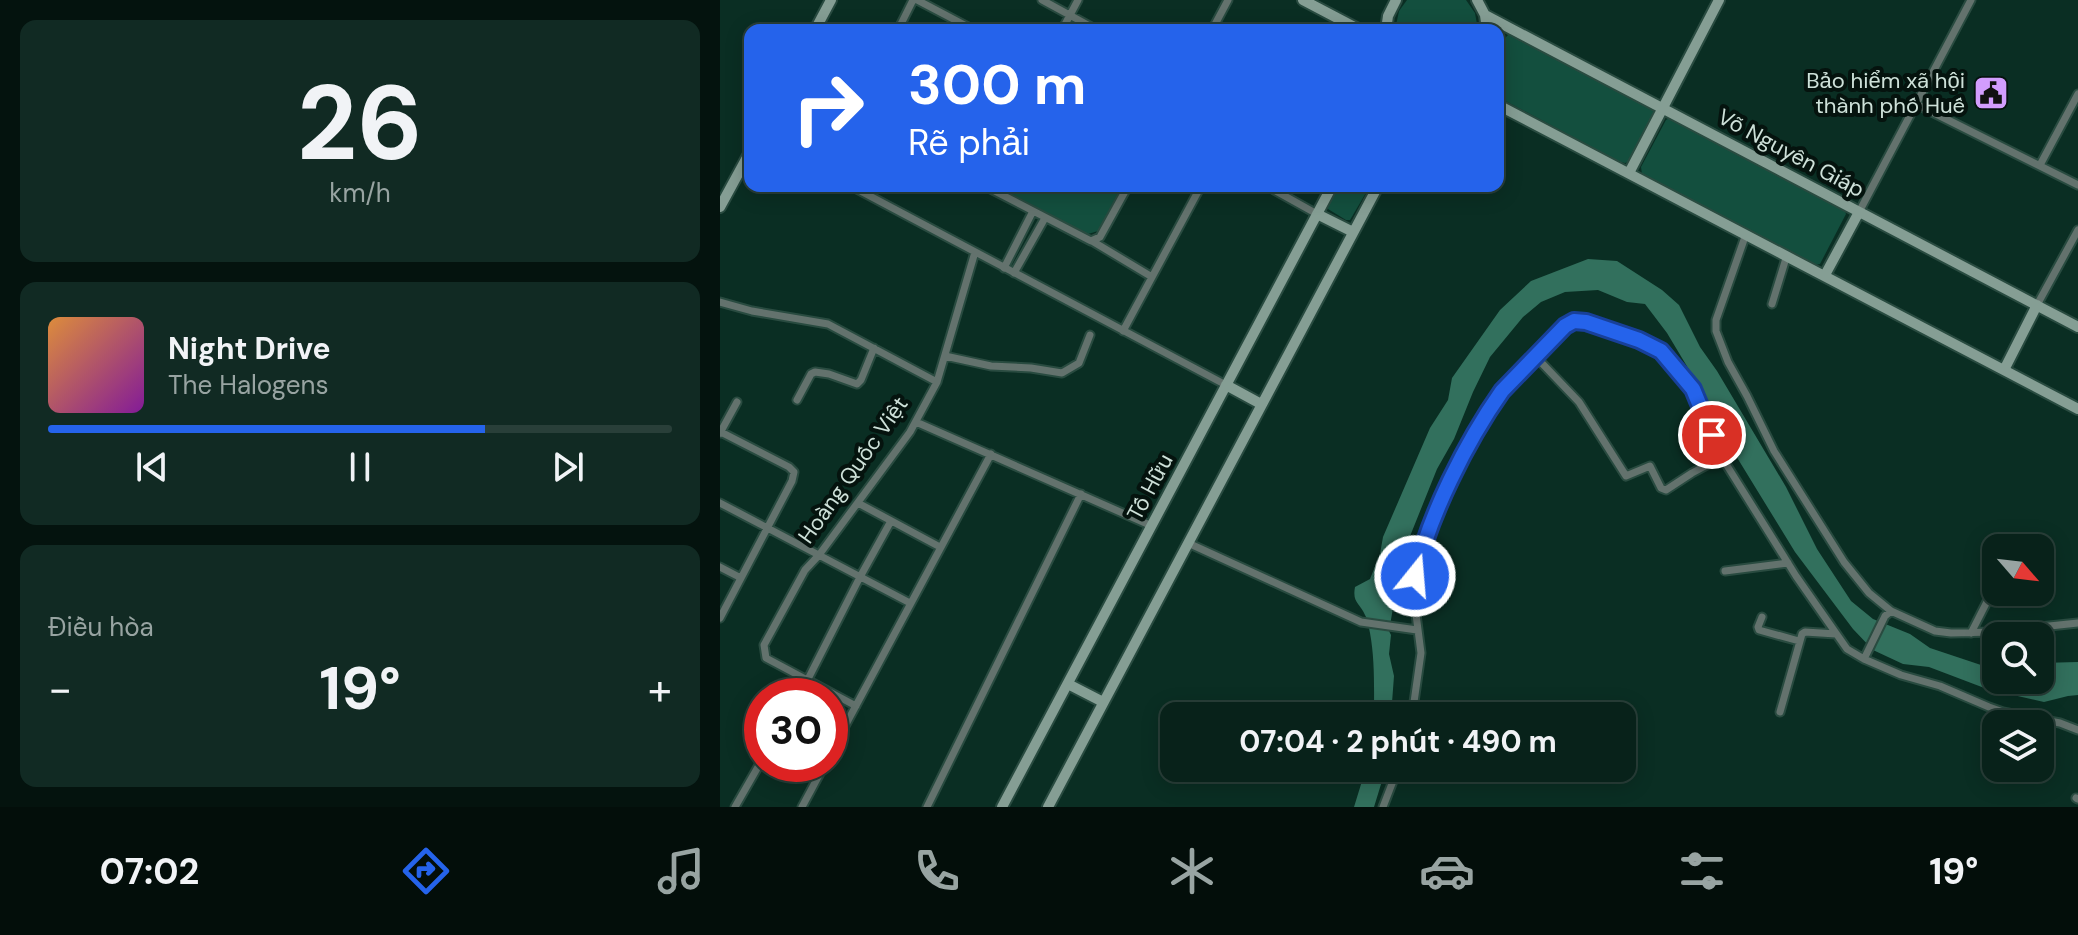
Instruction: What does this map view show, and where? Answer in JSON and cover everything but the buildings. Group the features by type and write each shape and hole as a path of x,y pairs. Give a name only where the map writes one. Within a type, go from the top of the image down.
{"street":[{"path":"818,24 831,0"},
{"path":"901,24 915,0 962,24"},
{"path":"1042,0 1085,24"},
{"path":"1065,24 1078,0"},
{"path":"1215,24 1228,0"},
{"path":"1303,0 1349,24"},
{"path":"1387,24 1396,0"},
{"path":"1477,0 1486,24"},
{"path":"1629,173 1719,0"},
{"path":"1825,275 1971,0"},
{"name":"Võ Nguyên Giáp","path":"1485,15 1502,24"},
{"name":"Võ Nguyên Giáp","path":"1504,25 2078,327"},
{"path":"2040,165 2078,94"},
{"path":"1916,104 2078,185"},
{"path":"1504,108 2078,409"},
{"path":"720,207 744,163"},
{"path":"862,192 1261,404"},
{"path":"997,192 1152,277"},
{"path":"1091,241 1100,237 1125,192"},
{"path":"1123,331 1198,192"},
{"path":"1278,192 1353,232"},
{"name":"Tố Hữu","path":"1002,807 1329,192"},
{"path":"1048,807 1375,192"},
{"path":"1004,268 1033,211"},
{"path":"1014,273 1045,218"},
{"path":"2004,370 2078,230"},
{"path":"1746,234 1716,320 1716,331 1728,362 1774,451 1844,562 1869,593 1888,614 1935,631 1971,633 2078,623"},
{"name":"Hoàng Quốc Việt","path":"802,678 766,658 764,645 805,570 916,422 937,382 975,252"},
{"path":"1772,304 1787,255"},
{"path":"720,302 752,311 828,324 937,382"},
{"path":"1414,702 1421,653 1413,584 1436,514 1469,446 1502,391 1565,326 1579,321 1639,340 1665,354 1693,389 1722,457 1788,563 1847,649 1901,675 1940,686 2003,712 2060,723 2078,730"},
{"path":"945,356 991,366 1062,373 1079,363 1090,335"},
{"path":"797,400 813,372 857,384 874,348"},
{"path":"1536,357 1583,407 1626,476 1650,466 1661,488 1666,490 1722,457"},
{"path":"720,618 768,529 794,472 720,432 737,402"},
{"path":"916,422 1152,526"},
{"path":"848,721 991,454"},
{"path":"927,807 1081,494"},
{"path":"720,503 910,603"},
{"path":"858,503 940,547"},
{"path":"809,678 891,521"},
{"path":"1188,543 1361,622 1417,630"},
{"path":"1725,571 1788,563"},
{"path":"720,567 741,578"},
{"path":"1971,633 1985,606"},
{"path":"1865,656 1888,614"},
{"path":"1762,617 1759,630 1799,641"},
{"path":"1780,712 1799,641 1805,632 1836,634"},
{"path":"1068,684 1103,702"},
{"path":"848,702 856,706"},
{"path":"735,807 749,782"},
{"path":"802,807 815,782"},
{"path":"1383,807 1393,782"}],"shaded area":[{"path":"1407,0 1466,0 1475,13 1477,24 1396,24 1399,11"},
{"path":"1508,35 1517,35 1653,108 1654,112 1628,162 1620,162 1504,100 1504,40"},
{"path":"1669,118 1844,208 1846,214 1820,264 1815,265 1642,174 1641,167"},
{"path":"1008,192 1119,192 1098,231 1088,234"},
{"path":"1334,192 1366,192 1350,220 1328,209"},
{"path":"1588,259 1617,261 1679,305 1700,347 1786,487 1817,549 1851,601 1873,619 1910,634 1930,648 1982,665 1982,687 1929,667 1903,664 1873,650 1853,629 1795,552 1714,420 1700,388 1667,333 1645,304 1627,302 1598,290 1565,292 1541,302 1523,317 1490,357 1454,439 1437,469 1388,591 1393,608 1389,631 1389,654 1394,676 1392,702 1374,702 1372,643 1367,619 1356,600 1355,587 1370,579 1383,537 1430,428 1448,400 1452,378 1500,310 1531,281"},
{"path":"2078,662 2078,695 2044,702 2009,694 2054,694 2054,663"},
{"path":"1362,782 1382,782 1374,807 1354,807"}],"place":[{"name":"Bảo hiểm xã hội thành phố Huế","path":"1991,93"}],"route":[{"path":"1415,576 1431,526 1447,490 1494,403 1565,326 1574,321 1586,322 1658,348 1693,389 1712,435"}]}
